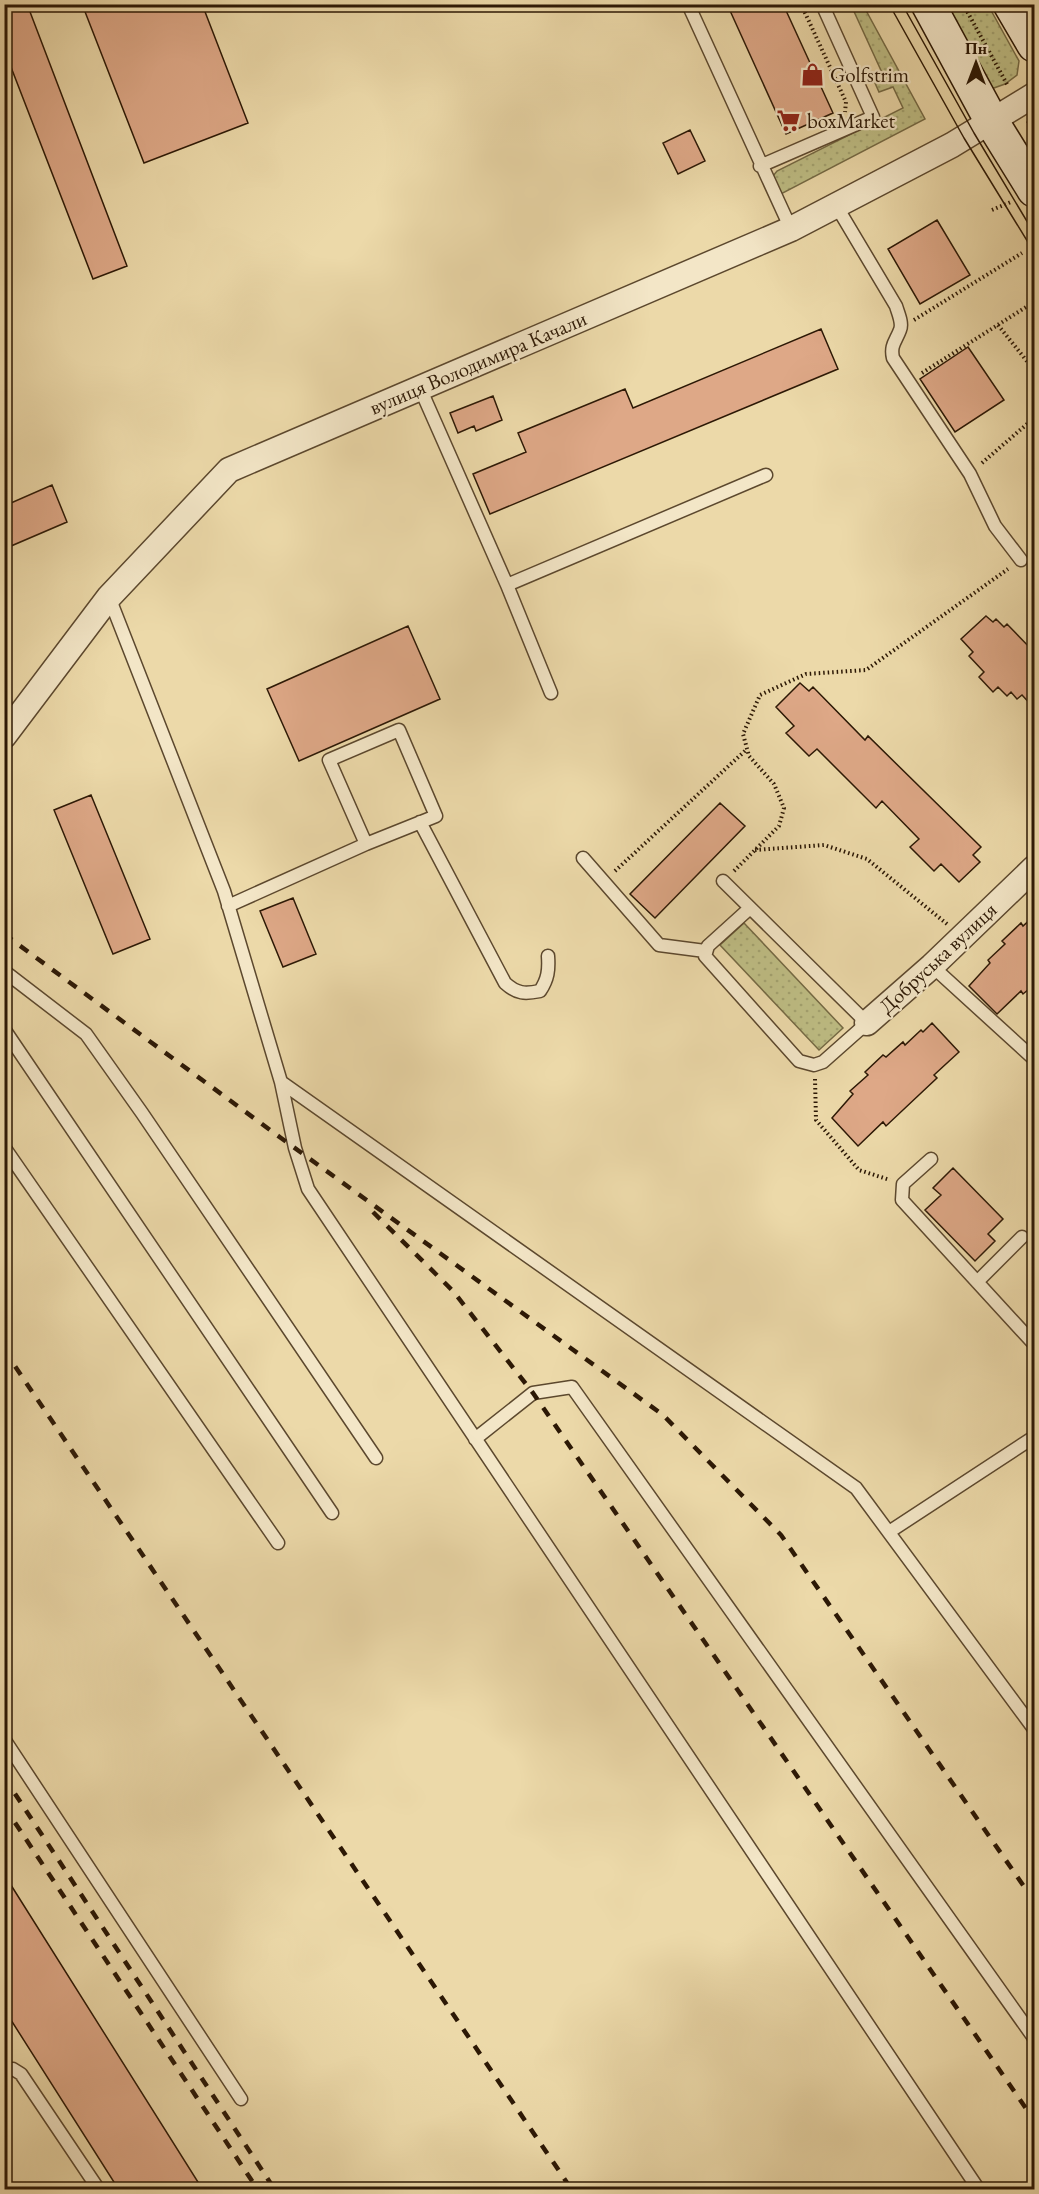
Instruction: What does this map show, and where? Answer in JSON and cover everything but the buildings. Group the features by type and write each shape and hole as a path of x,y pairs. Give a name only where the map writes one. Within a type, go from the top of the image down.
{"main road":[{"path":"928,4 1015,107 1024,195"},
{"path":"1010,4 1032,37"}],"street":[{"name":"вулиця Володимира Качали","path":"4,736 109,597 229,470 791,230 837,207 1015,107"},
{"name":"Добруська вулиця","path":"867,1023 932,966 1035,868"}],"lane":[{"path":"688,4 791,230"},
{"path":"760,166 873,117 822,4"},
{"path":"837,207 896,306 901,329 892,342 893,358 970,474 995,526 1021,560"},
{"path":"420,388 507,585 551,693"},
{"path":"507,585 766,475"},
{"path":"109,597 228,906 280,1082 295,1148 308,1189 979,2190"},
{"path":"228,906 366,844 436,816 399,730 329,760 366,844"},
{"path":"420,822 506,983 513,990 525,994 540,991 546,982 549,970 548,956"},
{"path":"583,858 659,945 705,951"},
{"path":"723,881 867,1023 823,1062 814,1065 799,1061 707,961 705,951 708,946 750,908"},
{"path":"932,966 1035,1059"},
{"path":"4,971 86,1034 376,1458"},
{"path":"4,1029 332,1513"},
{"path":"280,1082 856,1488 1035,1729"},
{"path":"4,1147 278,1544"},
{"path":"931,1159 903,1184 902,1200 1035,1344"},
{"path":"977,1282 1022,1237"},
{"path":"475,1439 533,1393 572,1387 1035,2038"},
{"path":"889,1532 1035,1437"},
{"path":"4,1739 241,2099"},
{"path":"4,2070 13,2069 21,2074 99,2190"}],"path":[{"path":"801,4 846,102 847,109 841,117"},
{"path":"963,4 1015,107 1035,134"},
{"path":"992,210 1024,195"},
{"path":"901,329 1022,253"},
{"path":"909,382 1035,302"},
{"path":"998,325 1035,370"},
{"path":"970,474 1035,418"},
{"path":"723,881 778,826 784,808 774,784 748,756 743,734 760,695 806,674 866,670 1021,560"},
{"path":"603,881 747,749"},
{"path":"754,850 824,845 867,859 963,936"},
{"path":"814,1065 816,1120 859,1170 903,1184"}],"shaded area":[{"path":"851,5 863,5 925,119 779,195 773,176 777,171 903,108 893,87 879,92 875,83 884,77"},
{"path":"939,5 988,5 1019,61 1017,75 1005,84 991,89"},
{"path":"744,923 843,1028 819,1050 720,945"}],"tram line":[{"path":"889,4 964,138 1034,252"},
{"path":"902,4 974,133 1034,233"}],"railway":[{"path":"4,934 663,1415 781,1535 1034,1901"},
{"path":"373,1212 453,1291 533,1393 1034,2120"},
{"path":"4,1350 572,2190"},
{"path":"4,1777 275,2190"},
{"path":"4,1806 258,2190"}],"place":[{"name":"Golfstrim","path":"812,75"},
{"name":"boxMarket","path":"789,121"}]}
